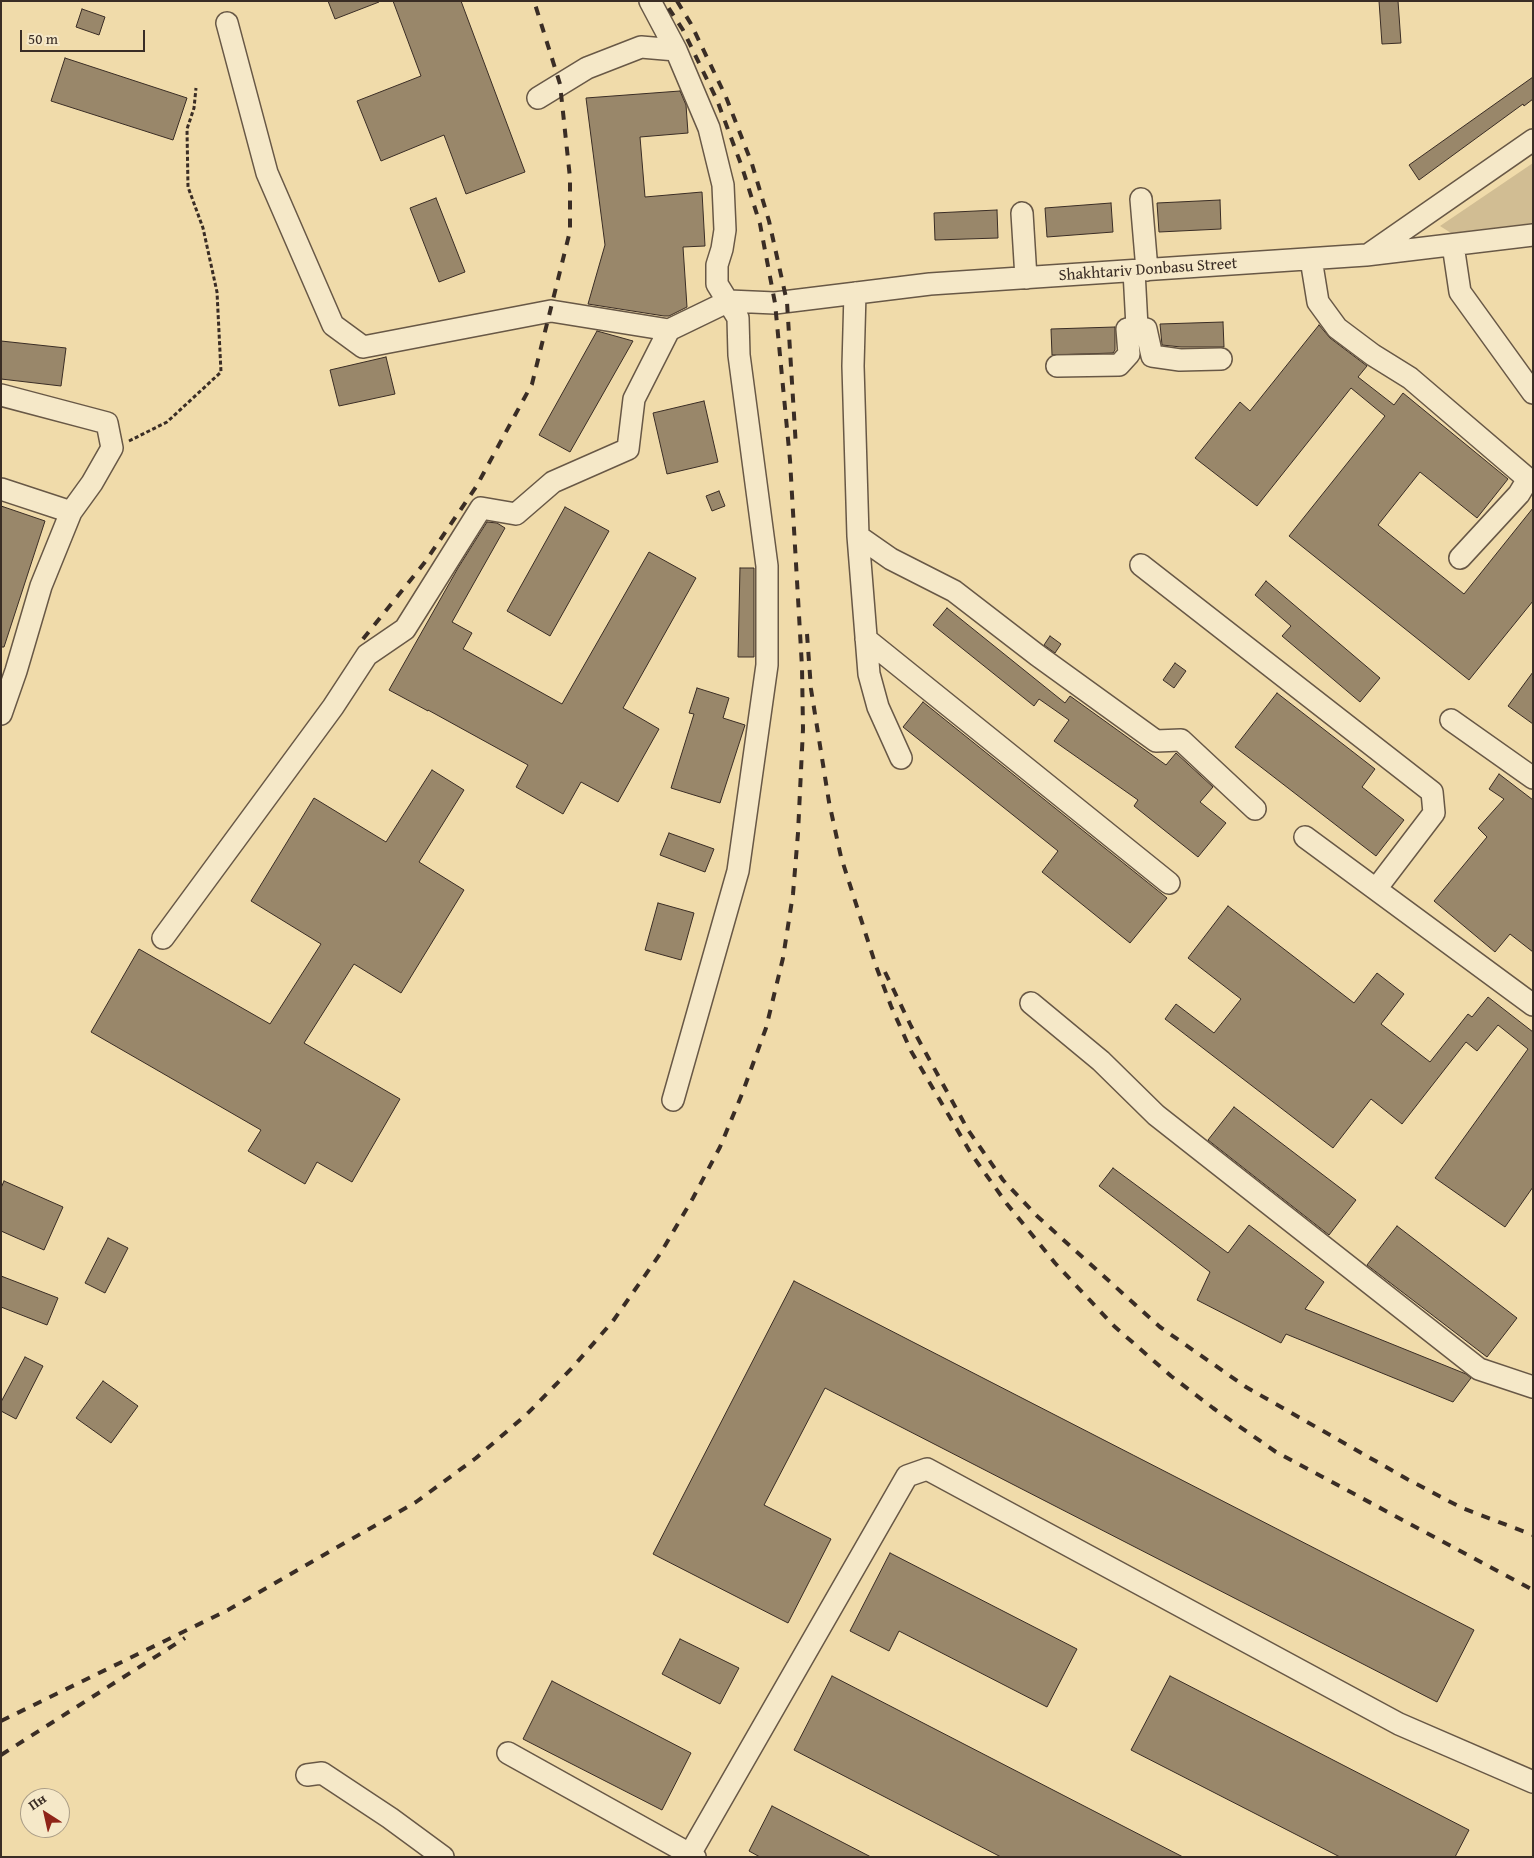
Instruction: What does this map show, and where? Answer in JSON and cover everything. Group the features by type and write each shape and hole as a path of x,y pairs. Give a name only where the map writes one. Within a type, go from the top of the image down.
{"street":[{"path":"650,1 676,50 709,128 723,185 725,230 717,265 717,284 738,318 739,355 767,566 767,665 738,871 673,1100"},
{"path":"227,23 267,172 333,325 363,347 551,311 669,330 729,301"},
{"path":"538,98 587,68 641,47 676,50"},
{"path":"1366,256 1533,140"},
{"path":"1136,327 1141,270 1142,199"},
{"path":"1022,213 1026,278"},
{"name":"Shakhtariv Donbasu Street","path":"729,301 775,303 930,284 1366,256 1533,235"},
{"path":"1453,245 1460,292 1533,393"},
{"path":"1311,259 1318,302 1337,328 1373,355 1410,378 1528,479 1519,494 1460,558"},
{"path":"855,293 853,366 858,536 866,639 870,674 878,707 901,758"},
{"path":"1057,366 1119,365 1129,354 1127,329 1136,327 1146,330 1152,356 1180,360 1220,359"},
{"path":"163,938 332,707 367,655 405,629 481,508 516,514 552,482 628,449 634,399 669,330"},
{"path":"1,395 106,423 112,448 92,483 70,512 41,586 1,714"},
{"path":"1,489 70,512"},
{"path":"858,536 891,559 954,591 1156,741 1180,740 1255,809"},
{"path":"1142,566 1432,792 1434,813 1376,890"},
{"path":"866,639 1169,883"},
{"path":"1451,720 1533,778"},
{"path":"1305,837 1533,1005"},
{"path":"1031,1003 1101,1061 1156,1115 1479,1369 1533,1388"},
{"path":"508,1754 693,1856 907,1476 927,1469 1398,1724 1533,1782"},
{"path":"306,1775 322,1774 390,1818 443,1857"}],"path":[{"path":"112,448 167,422 221,372 217,292 203,228 188,187 187,129 194,108 196,88"}],"shaded area":[{"path":"1533,163 1533,223 1451,233 1440,226"}],"building":[{"path":"328,1 379,1 379,2 335,19"},
{"path":"393,1 461,1 525,172 466,194 444,135 381,161 357,101 421,76"},
{"path":"1379,1 1398,1 1401,43 1382,44"},
{"path":"82,9 105,17 99,35 76,27"},
{"path":"65,58 187,98 173,140 51,101"},
{"path":"1533,77 1533,99 1524,106 1523,104 1419,180 1409,165"},
{"path":"680,91 686,105 688,133 640,137 645,197 702,192 705,246 683,247 687,307 669,316 664,316 588,304 605,245 586,98"},
{"path":"436,198 465,272 439,282 410,208"},
{"path":"1220,200 1221,229 1159,232 1157,203"},
{"path":"1111,203 1113,232 1047,237 1045,208"},
{"path":"997,210 998,238 935,240 934,213"},
{"path":"1223,322 1224,347 1162,345 1160,324"},
{"path":"1319,325 1330,338 1367,366 1358,377 1394,405 1403,393 1508,479 1477,518 1420,472 1378,525 1464,594 1533,508 1533,601 1469,680 1289,536 1385,416 1351,388 1257,506 1195,458 1240,402 1250,411"},
{"path":"1115,327 1115,350 1113,353 1052,355 1051,329"},
{"path":"597,331 633,341 570,452 539,435"},
{"path":"1,341 66,348 61,386 1,379"},
{"path":"386,357 395,394 339,406 330,370"},
{"path":"704,401 718,462 667,474 653,413"},
{"path":"719,491 725,506 712,511 706,496"},
{"path":"1,506 45,521 4,647 1,647"},
{"path":"565,507 609,531 550,636 507,611"},
{"path":"487,522 497,523 505,528 452,622 472,633 463,649 562,704 649,552 696,578 623,708 659,729 618,802 581,782 563,814 516,787 528,765 389,690 458,568"},
{"path":"740,568 754,568 754,657 738,657"},
{"path":"1266,581 1380,678 1360,702 1282,636 1291,626 1255,595"},
{"path":"947,608 1065,703 1070,696 1166,765 1176,753 1213,787 1200,802 1226,823 1198,857 1134,806 1138,800 1054,741 1069,720 1039,699 1034,706 933,625"},
{"path":"1050,636 1061,644 1055,653 1044,645"},
{"path":"1175,663 1186,671 1174,688 1163,680"},
{"path":"1533,672 1533,724 1508,706"},
{"path":"697,688 729,698 723,718 745,725 720,803 671,788 694,714 689,713"},
{"path":"1277,693 1375,769 1362,787 1404,820 1376,856 1235,747"},
{"path":"923,702 1167,898 1130,943 1042,872 1058,851 903,727"},
{"path":"432,770 464,790 419,862 464,890 401,993 354,964 304,1043 400,1099 352,1182 317,1162 305,1184 248,1151 261,1130 91,1032 139,949 270,1024 321,944 251,901 314,798 386,842"},
{"path":"1499,774 1533,800 1533,952 1510,934 1495,952 1434,901 1487,837 1478,828 1504,799 1489,789"},
{"path":"669,833 714,849 705,872 660,855"},
{"path":"658,903 694,913 681,960 645,950"},
{"path":"1228,906 1354,1003 1377,973 1404,994 1381,1024 1430,1062 1468,1014 1472,1017 1488,997 1533,1032 1533,1187 1505,1227 1435,1178 1528,1049 1498,1025 1477,1051 1466,1042 1402,1124 1371,1099 1333,1148 1165,1019 1176,1004 1214,1033 1241,999 1188,958"},
{"path":"1234,1107 1356,1200 1329,1235 1208,1140"},
{"path":"1113,1168 1228,1253 1249,1225 1324,1282 1305,1309 1466,1374 1471,1378 1453,1402 1286,1334 1281,1343 1197,1300 1210,1272 1099,1186"},
{"path":"4,1181 63,1207 44,1250 1,1231 1,1188"},
{"path":"1397,1226 1517,1318 1487,1357 1367,1265"},
{"path":"108,1238 128,1248 105,1293 85,1283"},
{"path":"1,1276 58,1298 47,1325 1,1307"},
{"path":"794,1281 1474,1630 1437,1702 825,1388 764,1505 831,1539 788,1623 653,1554"},
{"path":"25,1357 43,1366 16,1419 1,1411 1,1402"},
{"path":"103,1381 138,1406 111,1443 76,1418"},
{"path":"890,1553 1077,1649 1047,1707 899,1631 889,1651 850,1631"},
{"path":"680,1639 739,1668 720,1704 662,1674"},
{"path":"832,1676 1183,1857 1001,1857 794,1750"},
{"path":"1170,1676 1469,1830 1455,1857 1340,1857 1131,1750"},
{"path":"552,1681 691,1753 662,1810 523,1739"},
{"path":"772,1806 871,1857 760,1857 749,1851"}],"railway":[{"path":"363,639 425,562 476,487 532,384 570,231 570,178 560,84 534,1"},
{"path":"1,1721 228,1610 416,1502 476,1458 527,1414 572,1368 613,1321 660,1254 693,1198 720,1147 742,1094 766,1028 783,958 793,894 798,833 803,729 802,667 790,460 775,303 760,224 742,167 717,100 683,30 664,1"},
{"path":"677,1 691,24 726,97 752,164 769,221 787,302 796,447"},
{"path":"807,634 811,689 829,802 841,857 876,966 911,1051 972,1155 1007,1204 1055,1263 1114,1326 1171,1376 1213,1408 1276,1452 1533,1590"},
{"path":"885,972 911,1026 968,1130 1003,1180 1037,1216 1160,1327 1246,1387 1407,1479 1462,1508 1533,1535"},
{"path":"1,1755 185,1638"}]}
